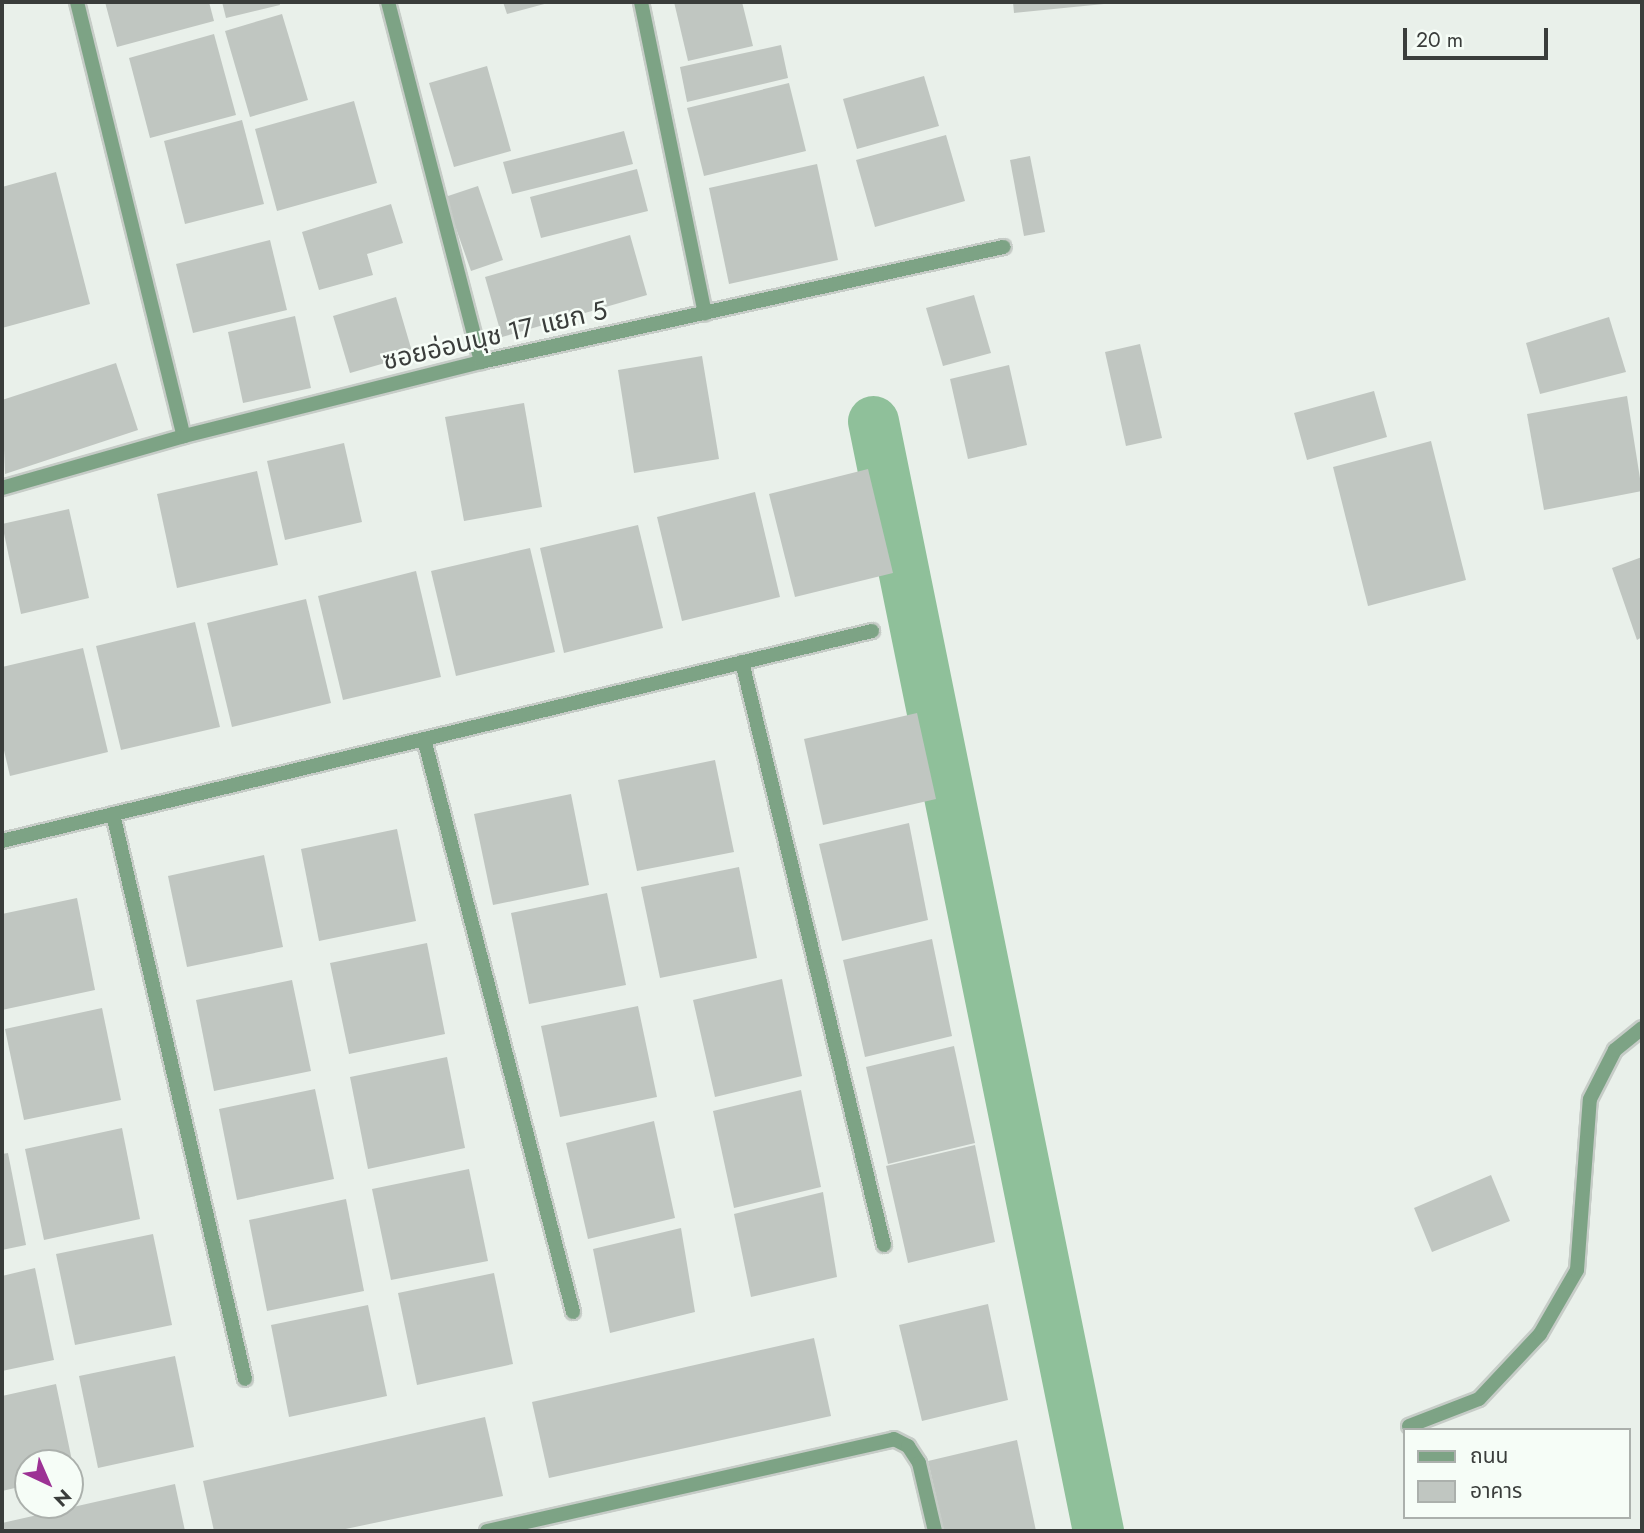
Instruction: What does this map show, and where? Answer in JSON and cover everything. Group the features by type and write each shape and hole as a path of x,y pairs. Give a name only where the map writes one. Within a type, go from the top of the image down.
{"street":[{"path":"77,2 184,436"},
{"path":"388,2 481,362"},
{"path":"641,2 705,313"},
{"name":"ซอยอ่อนนุช 17 แยก 5","path":"2,488 184,436 481,362 1003,247"},
{"path":"2,841 872,631"},
{"path":"741,662 884,1245"},
{"path":"424,739 573,1312"},
{"path":"113,814 245,1379"},
{"path":"1409,1426 1479,1399 1540,1334 1577,1270 1590,1099 1615,1050 1642,1028"},
{"path":"487,1531 894,1439 908,1446 919,1463 935,1531"}],"building":[{"path":"105,2 209,2 214,21 117,47"},
{"path":"222,2 279,2 280,5 226,18"},
{"path":"503,2 548,2 548,3 507,14"},
{"path":"674,2 742,2 753,46 688,61"},
{"path":"1013,2 1103,2 1104,4 1014,13"},
{"path":"282,14 308,100 250,117 225,31"},
{"path":"214,34 236,115 150,138 129,58"},
{"path":"781,45 788,78 687,102 680,67"},
{"path":"487,66 511,151 454,167 429,83"},
{"path":"924,76 939,126 857,149 843,99"},
{"path":"789,83 806,151 704,176 687,108"},
{"path":"354,101 377,183 277,211 255,129"},
{"path":"242,120 264,204 185,224 164,141"},
{"path":"624,131 633,164 512,194 503,162"},
{"path":"946,135 965,201 875,227 856,160"},
{"path":"1030,156 1045,232 1024,236 1010,160"},
{"path":"817,164 838,260 729,284 709,188"},
{"path":"637,169 648,211 541,238 530,197"},
{"path":"56,172 90,304 2,328 2,187"},
{"path":"478,186 503,260 471,271 445,197"},
{"path":"391,204 403,243 367,254 373,275 319,290 302,232"},
{"path":"630,235 647,295 502,337 485,277"},
{"path":"270,240 287,310 193,333 176,264"},
{"path":"974,295 991,353 943,366 926,308"},
{"path":"396,297 413,355 350,373 333,316"},
{"path":"295,316 311,388 243,403 228,332"},
{"path":"1609,317 1626,372 1540,394 1526,343"},
{"path":"1140,344 1162,438 1126,446 1105,352"},
{"path":"702,356 719,459 634,473 618,370"},
{"path":"116,363 138,430 5,474 2,400"},
{"path":"1009,365 1027,445 968,459 950,379"},
{"path":"1374,391 1387,437 1307,460 1294,413"},
{"path":"1627,396 1642,491 1544,510 1527,414"},
{"path":"524,403 542,507 464,521 445,417"},
{"path":"1431,441 1466,580 1368,606 1333,467"},
{"path":"344,443 362,522 285,540 267,461"},
{"path":"868,469 893,573 795,597 769,494"},
{"path":"257,471 278,565 177,588 157,494"},
{"path":"755,492 780,597 682,621 657,517"},
{"path":"69,509 89,598 21,614 2,524"},
{"path":"638,525 663,628 564,653 540,548"},
{"path":"530,548 555,652 456,676 431,571"},
{"path":"1642,557 1642,637 1637,640 1612,568"},
{"path":"416,571 441,677 343,700 318,596"},
{"path":"306,599 331,703 232,727 207,623"},
{"path":"195,622 220,727 121,750 96,646"},
{"path":"83,648 108,752 10,776 2,742 2,667"},
{"path":"917,713 936,799 823,825 804,739"},
{"path":"715,760 734,852 637,871 618,780"},
{"path":"571,794 589,885 493,905 474,814"},
{"path":"909,823 928,920 842,941 819,844"},
{"path":"397,829 416,921 319,941 301,849"},
{"path":"264,855 283,947 187,967 168,876"},
{"path":"739,867 757,958 660,978 641,887"},
{"path":"607,893 626,985 529,1004 511,913"},
{"path":"77,898 95,990 2,1010 2,914"},
{"path":"932,939 952,1036 865,1057 843,960"},
{"path":"427,943 445,1034 349,1054 330,963"},
{"path":"782,979 802,1076 715,1097 693,1000"},
{"path":"292,980 311,1071 214,1091 196,1000"},
{"path":"638,1006 657,1097 560,1117 541,1026"},
{"path":"102,1008 121,1100 24,1120 5,1029"},
{"path":"954,1046 975,1143 888,1164 866,1067"},
{"path":"447,1057 465,1148 368,1169 350,1077"},
{"path":"315,1089 334,1179 237,1200 219,1109"},
{"path":"801,1090 821,1187 734,1208 713,1111"},
{"path":"654,1121 675,1218 588,1239 566,1143"},
{"path":"122,1128 140,1219 44,1240 25,1149"},
{"path":"975,1145 995,1242 908,1263 886,1166"},
{"path":"8,1153 26,1245 2,1250 2,1154"},
{"path":"469,1169 488,1261 391,1280 372,1189"},
{"path":"1491,1175 1510,1221 1432,1252 1414,1208"},
{"path":"823,1192 837,1277 751,1297 734,1214"},
{"path":"346,1199 364,1291 267,1311 249,1220"},
{"path":"681,1228 695,1312 610,1333 593,1249"},
{"path":"153,1234 172,1325 75,1345 56,1254"},
{"path":"35,1268 54,1360 2,1371 2,1276"},
{"path":"494,1273 513,1364 417,1385 398,1293"},
{"path":"988,1304 1008,1400 922,1421 899,1325"},
{"path":"368,1305 387,1396 289,1417 271,1325"},
{"path":"814,1338 831,1416 549,1478 532,1402"},
{"path":"175,1356 194,1447 98,1468 79,1376"},
{"path":"56,1384 70,1449 14,1449 14,1488 2,1491 2,1396"},
{"path":"485,1417 503,1496 336,1531 214,1531 203,1481"},
{"path":"1017,1440 1036,1531 944,1531 928,1461"},
{"path":"175,1484 185,1531 2,1531 2,1523 20,1519 84,1519 84,1505"}],"waterway":[{"path":"873,421 1098,1531"}]}
